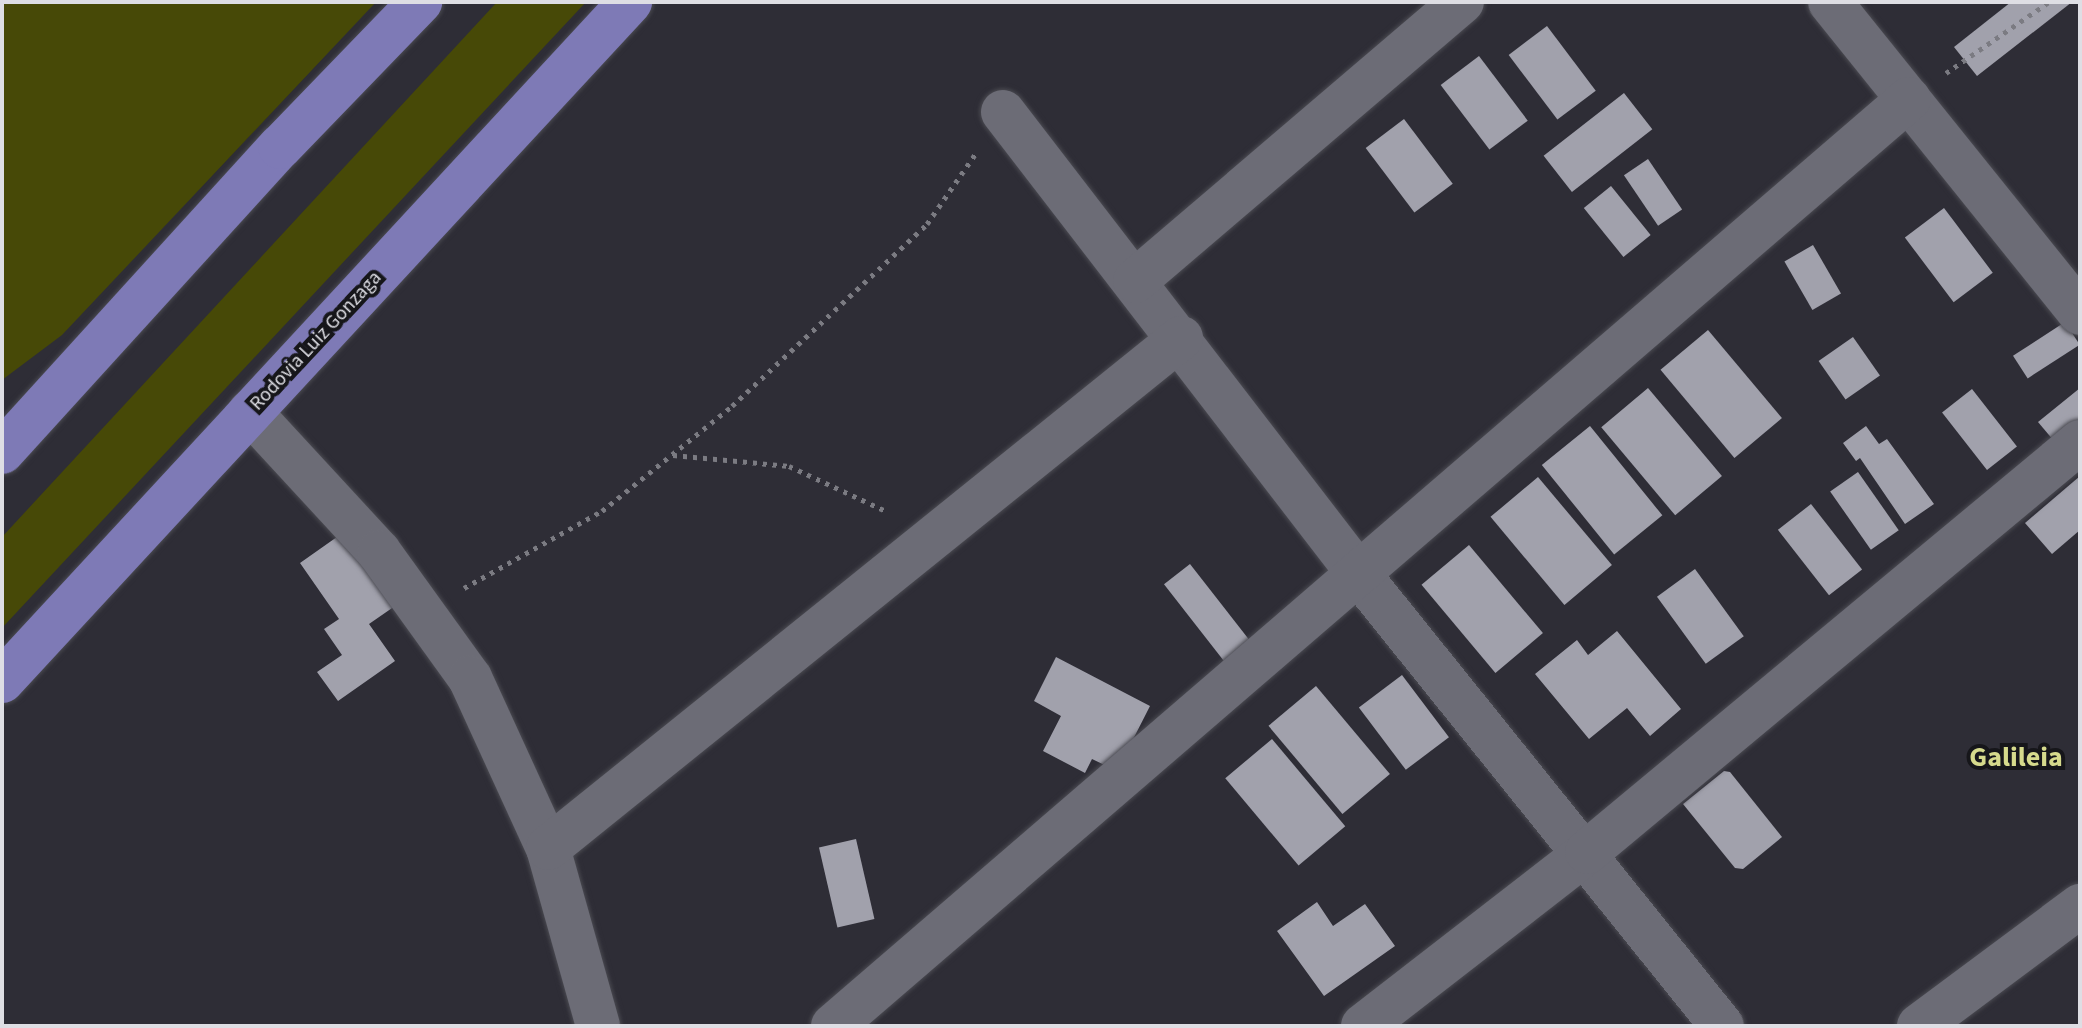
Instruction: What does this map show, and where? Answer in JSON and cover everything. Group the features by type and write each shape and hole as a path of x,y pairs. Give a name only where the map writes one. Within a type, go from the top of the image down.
{"highway":[{"path":"2,452 280,147 420,2"},
{"name":"Rodovia Luiz Gonzaga","path":"2,681 630,2"}],"street":[{"path":"1135,281 1462,2"},
{"path":"1830,2 2080,313"},
{"path":"833,1026 1361,577 1909,99"},
{"path":"1003,112 1181,338 1361,577 1587,852 1722,1026"},
{"path":"548,848 1181,338"},
{"path":"250,412 379,552 470,678 548,848 598,1026"},
{"path":"1363,1026 1587,852 2080,442"},
{"path":"1919,1026 2080,906"}],"path":[{"path":"1909,99 2049,2"},
{"path":"422,611 602,511 732,406 927,224 1003,112"},
{"path":"672,455 789,466 934,536"}],"shaded area":[{"path":"2,2 376,2 62,335 2,380"},
{"path":"497,2 586,2 2,628 2,537"}],"building":[{"path":"2011,2 2072,2 1977,76 1954,47"},
{"path":"1547,26 1596,91 1557,120 1509,55"},
{"path":"1479,56 1528,121 1489,150 1441,85"},
{"path":"1624,93 1652,129 1572,192 1544,156"},
{"path":"1404,119 1453,184 1414,213 1366,148"},
{"path":"1648,159 1682,210 1658,226 1624,175"},
{"path":"1611,186 1651,235 1623,257 1584,208"},
{"path":"1944,208 1993,273 1954,302 1905,237"},
{"path":"1813,245 1841,293 1812,310 1784,262"},
{"path":"2065,322 2080,345 2028,378 2013,356"},
{"path":"1708,330 1782,418 1734,458 1661,370"},
{"path":"1853,337 1880,376 1846,400 1819,361"},
{"path":"1648,388 1722,476 1675,515 1601,427"},
{"path":"2080,388 2080,420 2054,441 2038,422"},
{"path":"1972,389 2017,447 1987,470 1942,412"},
{"path":"1590,426 1662,515 1614,554 1542,465"},
{"path":"1866,426 1879,444 1887,439 1934,504 1905,524 1860,458 1856,461 1843,443"},
{"path":"1858,472 1899,530 1871,550 1830,492"},
{"path":"2080,476 2080,530 2052,554 2025,523"},
{"path":"1538,477 1612,565 1564,605 1491,517"},
{"path":"1811,504 1862,569 1829,595 1778,530"},
{"path":"344,532 395,606 369,624 395,661 338,701 317,672 342,655 324,629 339,619 300,563"},
{"path":"1469,545 1543,633 1495,673 1422,585"},
{"path":"1190,564 1258,651 1232,671 1164,584"},
{"path":"1695,569 1744,636 1706,664 1657,597"},
{"path":"1617,631 1681,709 1650,736 1627,708 1589,739 1535,674 1577,640 1588,655"},
{"path":"1056,657 1150,706 1117,771 1092,759 1085,773 1043,751 1061,716 1034,701"},
{"path":"1402,675 1449,737 1406,770 1359,707"},
{"path":"1316,686 1390,774 1342,814 1269,726"},
{"path":"1272,739 1345,826 1299,866 1225,778"},
{"path":"1724,771 1730,772 1782,837 1743,869 1735,868 1683,804"},
{"path":"856,839 874,919 837,927 819,848"},
{"path":"1317,902 1333,926 1365,904 1395,946 1324,996 1277,931"}],"district":[{"name":"Galileia","path":"2016,757"}]}
